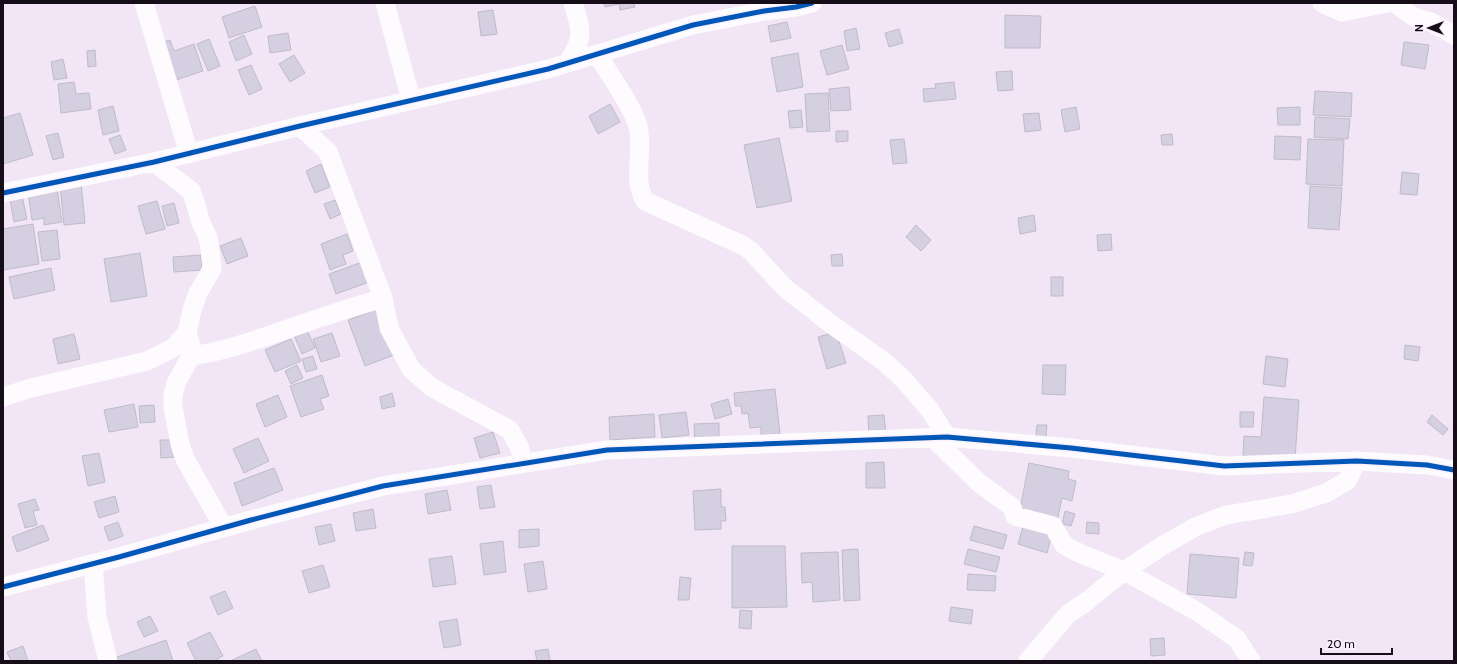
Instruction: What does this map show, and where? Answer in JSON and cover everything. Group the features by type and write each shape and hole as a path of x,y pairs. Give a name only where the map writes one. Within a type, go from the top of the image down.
{"street":[{"path":"144,3 189,154"},
{"path":"385,3 411,100"},
{"path":"568,62 580,42 579,21 573,3"},
{"path":"3,193 154,162 300,126 548,69 693,26 764,11 796,7 812,3"},
{"path":"1322,3 1342,12 1388,3"},
{"path":"1394,3 1414,17 1431,22 1454,35"},
{"path":"597,54 625,99 638,127 640,191 645,201 738,243 751,251 785,288 831,324 886,363 904,380 930,410 940,437 978,482 1012,507 1015,516 1053,526 1064,545 1079,554 1124,571 1198,612 1237,639 1251,661"},
{"path":"300,126 328,152 383,298 389,328 411,369 431,387 510,430 520,449 523,463"},
{"path":"3,396 147,361 173,348 187,333 198,293 212,269 210,248 208,238 190,191 154,162"},
{"path":"191,356 213,353 238,346 383,298"},
{"path":"187,333 191,345 191,356 176,383 173,395 176,429 185,459 224,528"},
{"path":"3,587 383,486 607,450 940,437 1071,448 1224,466 1357,461 1427,465 1454,470"},
{"path":"1028,661 1068,614 1086,602 1124,571 1162,546 1201,525 1226,515 1292,504 1326,493 1347,481 1357,461"},
{"path":"94,564 97,617 108,661"}],"building":[{"path":"604,3 634,3 635,7 620,10 619,4 605,7"},
{"path":"255,6 262,27 229,38 222,17"},
{"path":"493,10 497,34 481,36 478,12"},
{"path":"1005,15 1041,16 1040,48 1005,48"},
{"path":"787,22 791,38 771,42 768,26"},
{"path":"856,28 860,49 847,51 844,31"},
{"path":"899,29 903,43 889,47 885,33"},
{"path":"288,33 291,50 270,53 268,36"},
{"path":"244,35 252,54 236,61 229,42"},
{"path":"209,39 220,66 208,71 197,44"},
{"path":"170,40 174,51 194,44 203,71 170,82 158,44"},
{"path":"1404,42 1429,45 1425,69 1401,65"},
{"path":"842,45 849,69 827,75 820,51"},
{"path":"95,50 96,66 88,67 87,51"},
{"path":"798,53 803,87 777,92 771,58"},
{"path":"294,55 305,73 290,82 279,64"},
{"path":"63,59 67,78 54,80 51,62"},
{"path":"251,65 262,89 249,95 238,70"},
{"path":"1012,71 1013,90 998,91 996,72"},
{"path":"74,82 76,94 89,93 91,109 61,113 58,84"},
{"path":"954,82 956,99 924,102 923,89 936,88 935,84"},
{"path":"849,87 851,110 831,111 829,89"},
{"path":"1315,91 1352,93 1351,117 1313,115"},
{"path":"828,93 830,131 807,132 805,94"},
{"path":"610,104 620,122 598,134 589,116"},
{"path":"113,106 119,131 103,135 98,110"},
{"path":"1076,107 1080,129 1065,132 1061,110"},
{"path":"1300,107 1300,125 1278,125 1277,108"},
{"path":"801,110 803,127 790,128 788,111"},
{"path":"20,113 33,155 3,164 3,118"},
{"path":"1039,113 1041,130 1025,132 1023,114"},
{"path":"1315,117 1350,119 1348,139 1314,137"},
{"path":"836,131 848,131 848,141 836,142"},
{"path":"58,133 64,157 53,160 46,136"},
{"path":"1172,134 1173,145 1162,145 1161,135"},
{"path":"120,135 126,150 115,154 109,139"},
{"path":"1275,136 1301,137 1300,160 1274,159"},
{"path":"779,138 792,201 757,208 744,145"},
{"path":"904,139 907,163 893,164 890,140"},
{"path":"1308,139 1344,140 1342,186 1306,184"},
{"path":"321,164 330,187 315,193 306,171"},
{"path":"1402,172 1419,174 1417,195 1400,194"},
{"path":"81,183 85,223 64,225 60,185"},
{"path":"1310,186 1342,188 1339,230 1308,228"},
{"path":"57,188 62,222 44,225 44,218 32,220 28,192"},
{"path":"21,191 27,219 14,222 9,194"},
{"path":"335,200 341,214 330,219 324,204"},
{"path":"157,201 165,229 146,234 138,206"},
{"path":"174,203 179,223 167,226 162,206"},
{"path":"1034,215 1036,231 1020,234 1018,218"},
{"path":"33,224 39,264 3,270 3,229"},
{"path":"916,225 931,240 921,251 906,237"},
{"path":"57,230 60,259 42,261 38,232"},
{"path":"347,234 353,251 343,255 346,264 330,270 321,244"},
{"path":"1111,234 1112,250 1098,251 1097,235"},
{"path":"241,238 248,256 227,264 220,246"},
{"path":"140,253 147,296 111,302 104,259"},
{"path":"842,254 843,266 832,266 831,255"},
{"path":"201,255 202,270 174,272 173,257"},
{"path":"362,262 369,282 336,294 329,274"},
{"path":"51,268 55,290 14,299 9,277"},
{"path":"1051,277 1063,277 1063,296 1051,296"},
{"path":"377,309 394,355 365,366 348,320"},
{"path":"306,328 315,348 302,354 293,333"},
{"path":"836,332 846,363 827,369 818,337"},
{"path":"332,333 340,356 321,362 313,339"},
{"path":"74,334 80,359 58,364 53,339"},
{"path":"291,339 301,361 275,372 265,350"},
{"path":"1405,345 1420,347 1418,361 1404,359"},
{"path":"313,356 317,369 306,372 302,359"},
{"path":"1266,356 1288,359 1285,387 1263,384"},
{"path":"297,365 303,378 291,384 285,371"},
{"path":"1043,365 1066,365 1065,395 1042,394"},
{"path":"322,375 329,396 320,399 324,409 301,417 290,386"},
{"path":"775,389 780,434 761,435 761,427 750,428 748,413 742,414 741,406 735,406 734,393"},
{"path":"392,393 395,406 382,409 380,397"},
{"path":"278,395 287,417 265,427 256,404"},
{"path":"1264,397 1299,400 1295,460 1243,456 1244,436 1261,437"},
{"path":"728,399 732,414 715,419 711,404"},
{"path":"134,404 138,427 109,432 104,410"},
{"path":"154,405 155,422 140,423 139,406"},
{"path":"686,412 689,435 662,438 659,415"},
{"path":"1240,412 1254,412 1253,427 1240,427"},
{"path":"654,414 655,437 610,440 609,417"},
{"path":"884,415 886,434 869,436 868,416"},
{"path":"1432,415 1448,429 1443,435 1427,422"},
{"path":"719,423 719,441 695,442 694,424"},
{"path":"1037,425 1047,425 1046,437 1036,436"},
{"path":"493,432 500,453 480,458 474,438"},
{"path":"258,438 269,461 244,473 233,449"},
{"path":"160,440 174,440 175,457 161,458"},
{"path":"99,453 105,482 88,486 82,456"},
{"path":"884,462 885,488 866,488 866,463"},
{"path":"1029,463 1069,471 1068,479 1076,481 1072,501 1062,498 1057,522 1019,514"},
{"path":"274,468 283,490 242,506 234,483"},
{"path":"491,485 495,507 480,509 477,487"},
{"path":"721,489 721,507 725,507 726,521 721,521 721,529 695,530 693,491"},
{"path":"447,490 451,510 428,514 425,494"},
{"path":"115,496 119,512 99,518 94,502"},
{"path":"35,499 39,510 33,511 37,525 25,528 18,504"},
{"path":"373,509 376,528 356,531 353,513"},
{"path":"1065,511 1075,514 1071,526 1062,524"},
{"path":"118,522 123,536 109,541 104,527"},
{"path":"1087,522 1099,523 1099,534 1086,533"},
{"path":"1024,523 1053,531 1047,553 1018,544"},
{"path":"331,524 335,541 319,545 315,527"},
{"path":"43,525 49,540 17,552 12,537"},
{"path":"974,526 1007,535 1003,549 970,540"},
{"path":"539,529 539,546 519,548 519,530"},
{"path":"503,541 506,572 484,575 480,544"},
{"path":"732,546 785,546 787,607 732,608"},
{"path":"858,549 860,600 844,601 842,550"},
{"path":"968,549 1000,557 996,572 964,564"},
{"path":"838,552 840,600 813,602 812,582 802,583 801,553"},
{"path":"1245,552 1254,553 1252,566 1243,565"},
{"path":"1190,554 1239,558 1236,598 1187,594"},
{"path":"452,556 456,584 433,587 429,559"},
{"path":"543,561 547,589 528,592 524,564"},
{"path":"323,565 330,587 309,593 302,571"},
{"path":"968,574 996,576 995,591 967,590"},
{"path":"680,577 691,578 689,600 678,600"},
{"path":"225,591 233,608 218,615 210,597"},
{"path":"951,607 973,610 971,624 949,621"},
{"path":"740,610 752,611 751,629 739,628"},
{"path":"150,616 158,631 144,637 137,622"},
{"path":"457,619 461,645 444,648 439,622"},
{"path":"210,632 223,656 214,661 196,661 187,643"},
{"path":"1164,638 1165,655 1151,656 1150,639"},
{"path":"166,640 173,661 118,661 117,657"},
{"path":"23,646 28,661 11,661 7,652"},
{"path":"256,649 262,661 230,661"},
{"path":"548,649 550,661 537,661 535,651"}],"cycle path":[{"path":"3,193 154,162 300,126 548,69 693,25 812,3"},
{"path":"3,587 383,486 607,450 947,437 1071,448 1224,466 1357,461 1427,465 1454,470"}]}
